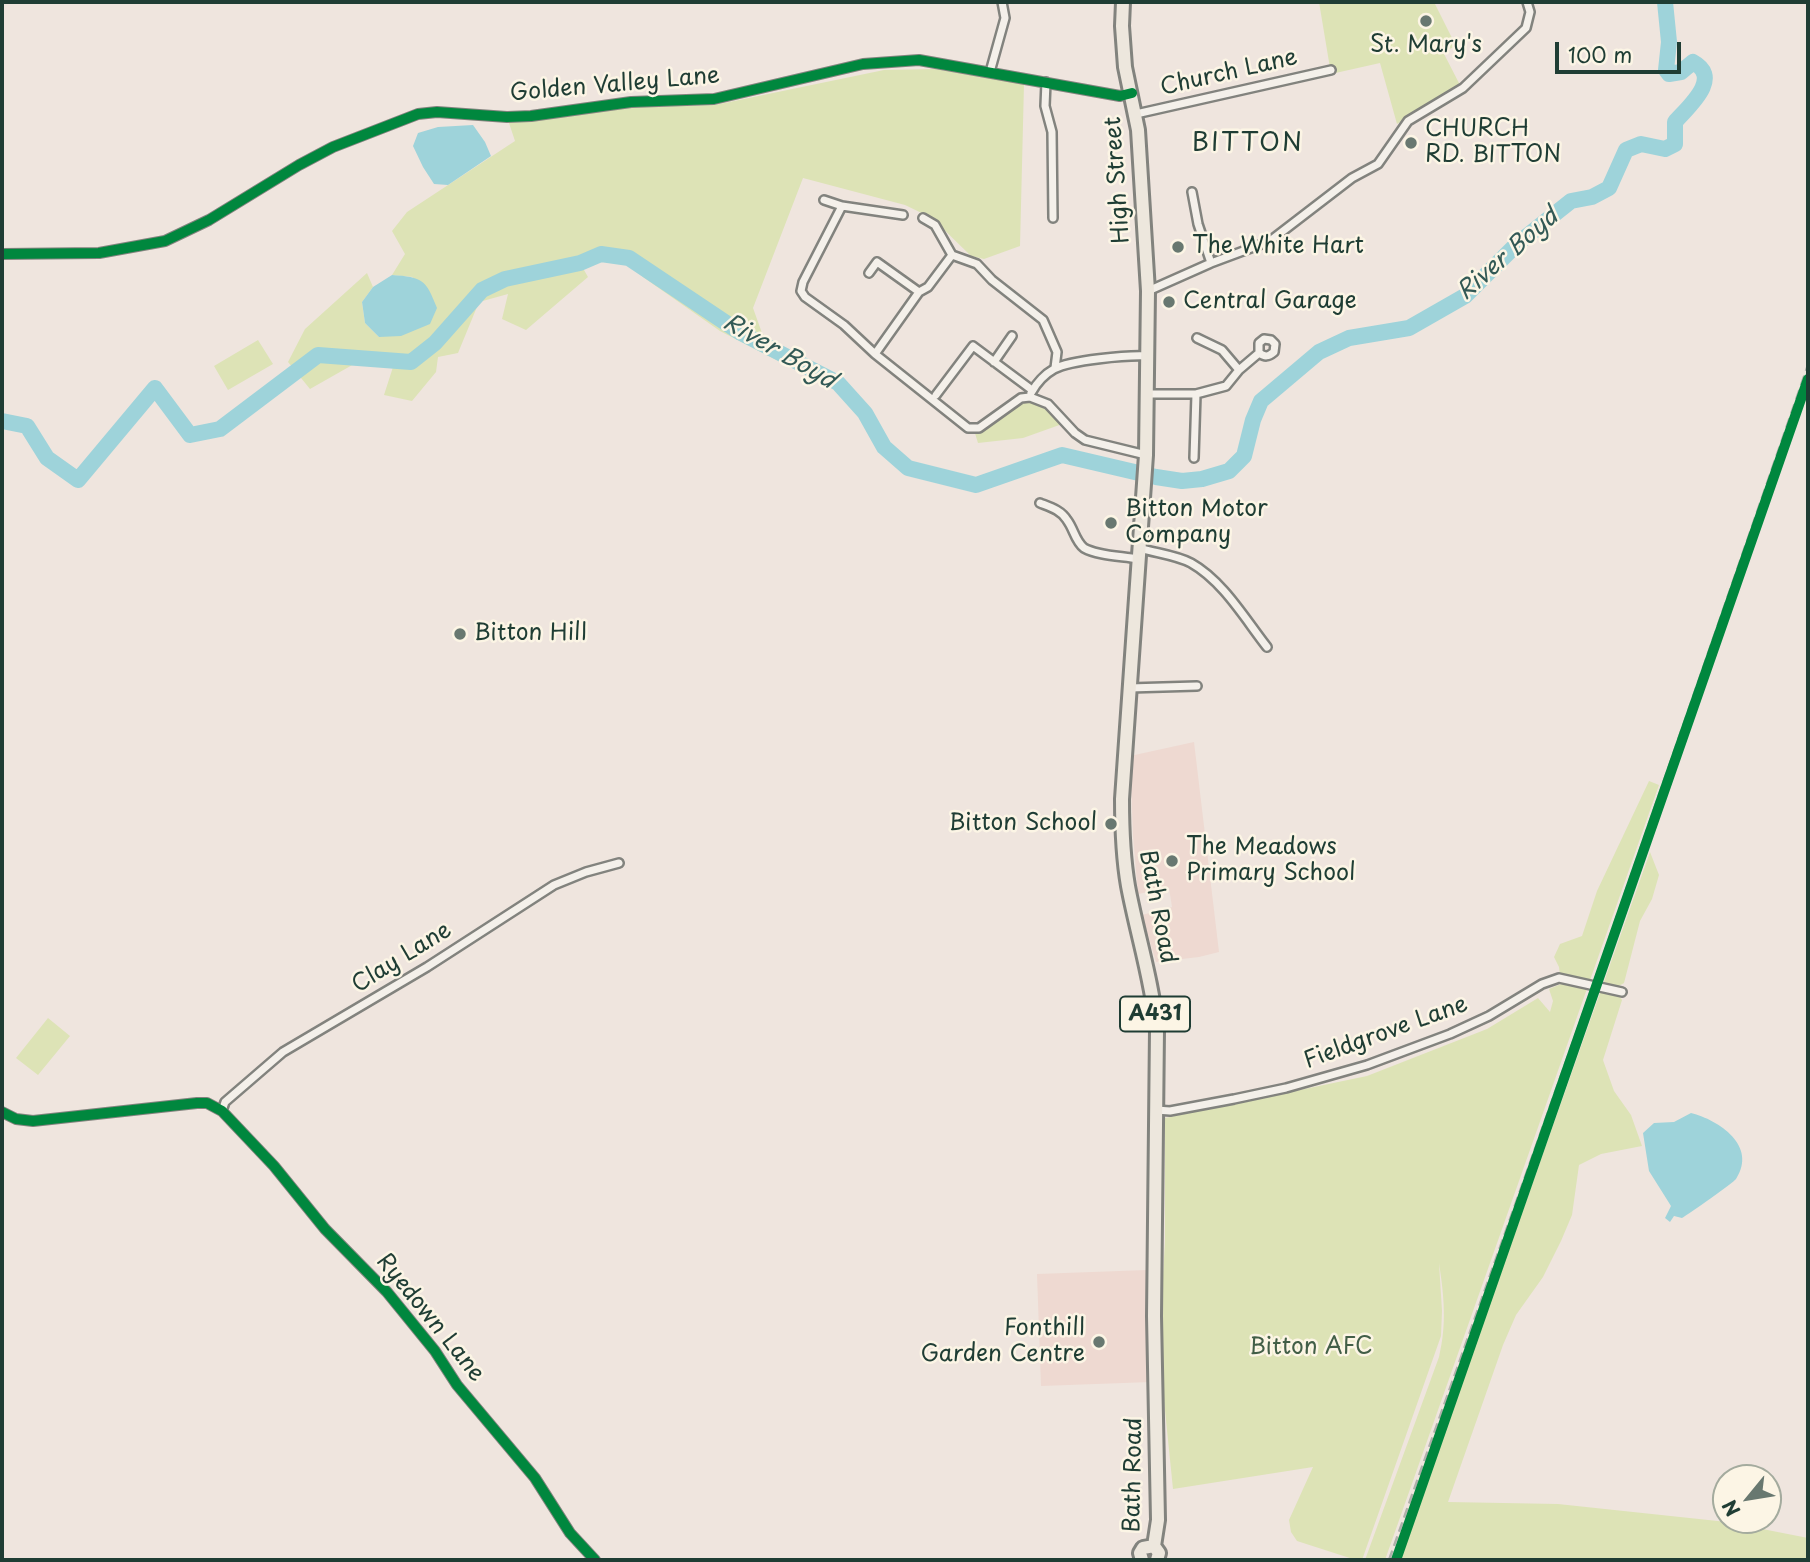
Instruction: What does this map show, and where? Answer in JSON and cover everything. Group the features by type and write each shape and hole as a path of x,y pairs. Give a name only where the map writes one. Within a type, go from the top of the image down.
{"main road":[{"name":"High Street","path":"1123,2 1125,67 1136,114 1148,291 1147,356"},
{"name":"A431","path":"1145,458 1147,356"},
{"name":"Bath Road","path":"1145,458 1122,768 1123,843 1128,887 1153,994 1157,1030 1154,1328 1158,1520 1154,1546"},
{"name":"A431","path":"1154,1546 1159,1553 1157,1560"},
{"path":"1140,1559 1143,1548 1154,1546"}],"street":[{"path":"990,72 1005,18 1002,2"},
{"path":"1148,291 1270,241 1352,178 1378,164 1408,121 1463,88 1526,28 1530,12 1527,2"},
{"name":"Golden Valley Lane","path":"2,254 99,253 165,241 209,220 333,147 418,114 437,112 531,116 631,102 714,99 863,64 899,60 919,60 1119,96 1132,93"},
{"name":"Church Lane","path":"1136,114 1331,70"},
{"path":"1046,82 1045,107 1052,132 1053,218"},
{"path":"1192,192 1198,224 1211,263"},
{"path":"824,200 842,206 903,215"},
{"path":"842,206 803,282 801,291 804,297 844,325 875,354 968,428 979,428 1031,393 1055,368 1123,355 1147,356"},
{"path":"923,218 935,225 952,255 977,264 992,280 1043,320 1057,352 1055,368"},
{"path":"875,354 919,292 928,287 952,255"},
{"path":"869,274 877,262 919,292"},
{"path":"994,362 1012,336"},
{"path":"1198,338 1222,350 1239,370"},
{"path":"936,395 973,346 1048,404 1085,440 1145,458"},
{"path":"1147,394 1196,394 1226,386 1259,352"},
{"path":"1194,458 1196,394"},
{"path":"1040,503 1056,510 1066,519 1076,540 1084,548 1096,552 1138,553 1190,563 1226,595 1267,647"},
{"path":"1128,688 1197,686"},
{"name":"Clay Lane","path":"222,1111 225,1102 283,1052 427,967 554,885 619,863"},
{"name":"Fieldgrove Lane","path":"1155,1110 1170,1111 1286,1088 1367,1065 1450,1034 1489,1016 1542,984 1559,978 1622,992"},
{"path":"2,1112 16,1119 33,1121 197,1103 207,1103 222,1111"},
{"name":"Ryedown Lane","path":"222,1111 274,1166 325,1229 387,1292 424,1337 457,1385 535,1478 570,1533 595,1560"}],"shaded area":[{"name":"The Meadows Primary School","path":"1194,742 1219,952 1156,962 1142,915 1172,907 1169,888 1138,894 1130,756"},
{"path":"1147,1270 1151,1382 1041,1386 1037,1274"}],"green space":[{"path":"1319,2 1434,2 1456,46 1443,52 1460,85 1397,124 1380,63 1331,74"},
{"path":"935,69 1024,84 1020,246 984,259 971,256 932,218 905,205 803,178 753,308 762,333 789,359 786,365 720,331 643,277 629,258 601,254 580,263 588,277 526,330 502,319 508,294 479,302 458,353 438,357 436,372 412,401 384,395 393,367 354,364 310,389 288,362 305,329 367,273 373,287 362,302 365,323 379,337 413,277 392,275 405,254 392,231 407,212 515,141 508,120 630,107 715,105 884,70"},
{"path":"258,340 273,364 228,390 214,366"},
{"path":"1026,391 1037,393 1065,423 1023,438 978,443 974,430"},
{"name":"Bitton AFC","path":"1649,781 1659,785 1385,1560 1365,1560 1439,1357 1444,1310 1439,1263 1441,1336 1362,1560 1297,1541 1291,1532 1289,1520 1313,1467 1173,1489 1161,1371 1160,1325 1165,1242 1165,1118 1367,1076 1487,1029 1538,998 1550,1012 1553,1001 1549,989 1561,984 1559,967 1554,957 1560,944 1582,936 1597,891"},
{"path":"1650,852 1659,875 1652,899 1640,921 1624,983 1615,990 1622,1000 1603,1060 1614,1091 1631,1115 1642,1146 1601,1154 1579,1165 1572,1215 1543,1277 1516,1315 1503,1345 1448,1502 1558,1504 1712,1520 1712,1534 1782,1533 1808,1538 1808,1560 1399,1560"},
{"path":"48,1018 70,1036 38,1075 16,1058"}],"water":[{"path":"473,125 491,156 448,185 434,184 413,146 418,133 438,127"},
{"path":"392,275 411,277 422,282 430,291 437,308 430,324 401,336 379,337 365,323 362,302 373,287"},
{"path":"1691,1113 1713,1122 1732,1136 1739,1145 1742,1167 1736,1179 1727,1186 1682,1218 1674,1216 1670,1222 1665,1218 1671,1206 1649,1171 1643,1133 1654,1123 1674,1122"}],"waterway":[{"name":"River Boyd","path":"2,421 27,426 47,458 78,480 155,388 190,435 220,429 318,355 411,362 435,343 482,290 505,279 580,263 601,254 629,258 741,333 838,383 865,413 884,447 908,468 976,485 1062,455 1156,477 1182,481 1202,479 1229,471 1244,456 1261,401 1319,352 1349,338 1409,328 1465,296 1517,244 1571,201 1592,197 1609,188 1626,150 1641,144 1665,149 1675,144 1675,122 1700,92 1705,76 1693,62 1681,72 1669,74 1666,70 1669,42 1665,2"}],"railway":[{"path":"1389,1560 1591,991 1808,365"}],"cycle path":[{"path":"2,254 99,253 165,241 209,220 333,147 418,114 437,112 531,116 631,102 714,99 863,64 919,60 1120,96 1132,93"},
{"path":"1396,1560 1808,379"},
{"path":"2,1112 16,1119 33,1121 197,1103 207,1103 222,1111 274,1166 325,1229 387,1292 435,1351 457,1385 535,1478 570,1533 595,1560"}],"place":[{"name":"St. Mary's","path":"1426,21"},
{"name":"CHURCH RD. BITTON","path":"1411,143"},
{"name":"The White Hart","path":"1178,247"},
{"name":"Central Garage","path":"1169,302"},
{"name":"Bitton Motor Company","path":"1111,523"},
{"name":"Bitton Hill","path":"460,634"},
{"name":"Bitton School","path":"1111,824"},
{"name":"The Meadows Primary School","path":"1172,861"},
{"name":"Fonthill Garden Centre","path":"1099,1342"}],"district":[{"name":"BITTON","path":"1248,144"}]}
